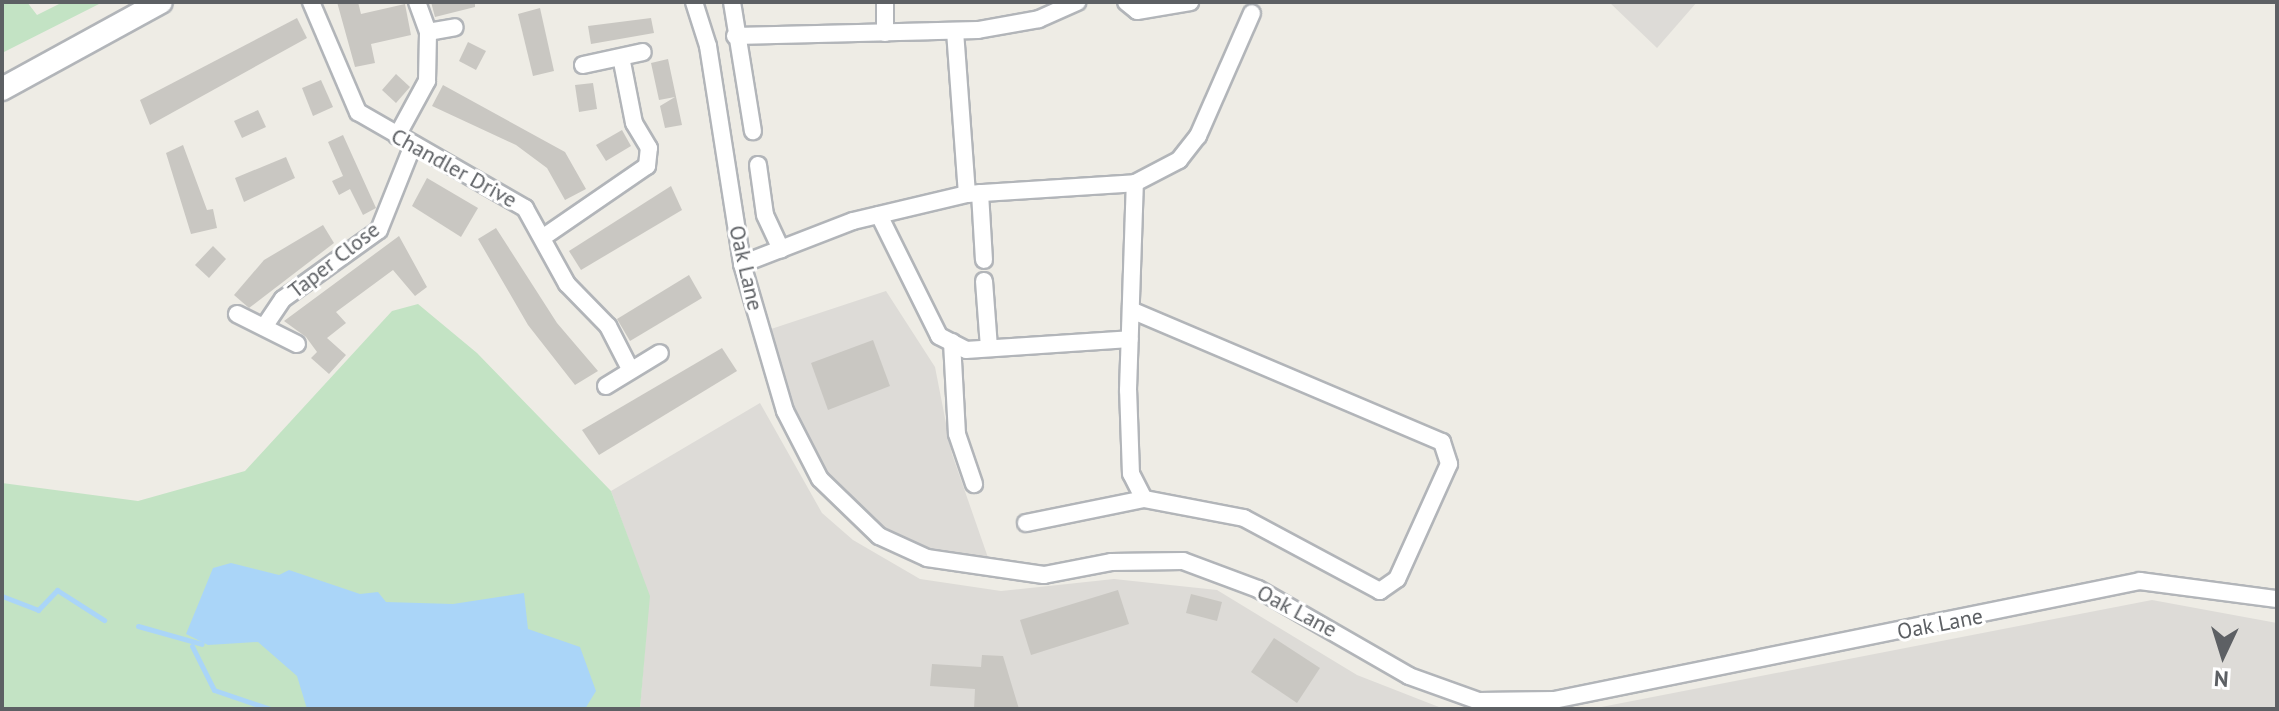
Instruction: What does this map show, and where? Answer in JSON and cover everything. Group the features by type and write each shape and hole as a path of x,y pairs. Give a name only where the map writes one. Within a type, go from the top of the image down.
{"main road":[{"path":"2,89 161,2"}],"street":[{"path":"397,136 427,81 428,32 417,2"},
{"name":"Oak Lane","path":"694,2 708,46 742,264 785,411 820,479 879,536 982,571 1044,575 1111,562 1183,561 1258,589 1409,676 1479,701 1554,700 2140,581 2277,599"},
{"path":"732,2 735,36 753,131"},
{"path":"885,2 885,33"},
{"path":"735,36 955,31 1039,19 1077,2"},
{"path":"1126,2 1137,11 1190,2"},
{"name":"Chandler Drive","path":"312,3 358,112 413,145 508,194 545,236 567,284 608,326 630,369"},
{"path":"742,264 879,215 973,194 1135,183 1179,160 1198,136 1252,13"},
{"path":"428,32 455,27"},
{"path":"955,31 973,194 984,260"},
{"path":"583,65 643,52"},
{"path":"545,236 647,166 649,148 634,123 621,57"},
{"name":"Taper Close","path":"264,327 283,299 379,230 413,145"},
{"path":"758,165 765,215 781,249"},
{"path":"1135,183 1130,339 1131,474 1144,499"},
{"path":"879,215 915,297 939,336 952,342 989,348 1130,339"},
{"path":"984,281 989,348"},
{"path":"1026,523 1144,499 1244,518 1380,591 1397,579 1449,464 1442,442 1131,310"},
{"path":"237,314 297,344"},
{"path":"952,342 957,434 974,484"},
{"path":"606,386 660,353"}],"shaded area":[{"path":"1609,2 1697,2 1657,48"},
{"path":"886,291 935,367 952,454 993,572 879,536 820,479 762,332"},
{"path":"760,403 822,513 853,540 920,579 1001,591 1114,579 1217,590 1357,675 1444,709 640,709 649,596 611,491"},
{"path":"2152,600 2277,623 2277,709 1591,709"}],"green space":[{"path":"2,2 27,2 37,15 63,2 103,2 2,53"},
{"path":"418,304 477,353 611,491 650,596 640,709 2,709 2,483 138,501 245,471 392,311"}],"water":[{"path":"231,563 279,575 289,570 360,594 378,592 386,602 453,604 524,593 528,629 580,647 596,691 585,709 307,709 297,676 258,642 208,645 186,634 213,568"}],"building":[{"path":"337,2 358,2 361,14 405,4 411,35 371,44 375,63 355,67"},
{"path":"431,2 475,2 475,7 435,17"},
{"path":"540,8 554,71 533,76 518,14"},
{"path":"297,18 307,38 150,125 140,100"},
{"path":"651,18 654,33 591,44 588,26"},
{"path":"468,42 486,51 476,70 459,61"},
{"path":"668,59 682,125 665,128 660,106 675,97 659,100 651,63"},
{"path":"396,74 410,87 396,103 382,90"},
{"path":"321,80 333,107 313,116 302,88"},
{"path":"593,83 597,109 579,112 575,85"},
{"path":"443,85 565,152 586,189 565,200 547,168 516,145 432,106"},
{"path":"258,110 266,127 242,138 234,121"},
{"path":"622,130 631,146 606,161 596,145"},
{"path":"343,135 376,208 363,215 350,189 339,195 332,181 343,176 328,142"},
{"path":"183,145 207,210 213,209 217,228 191,234 166,153"},
{"path":"286,157 295,178 244,202 235,178"},
{"path":"427,178 478,208 461,237 412,206"},
{"path":"671,186 682,210 581,270 569,251"},
{"path":"323,225 334,243 249,308 234,295 264,260"},
{"path":"496,228 557,323 598,371 575,385 528,325 478,239"},
{"path":"399,236 427,287 415,296 393,270 336,312 346,323 327,338 346,355 329,374 311,358 317,352 306,337 284,321"},
{"path":"213,246 226,259 209,278 195,265"},
{"path":"689,275 702,298 630,341 617,319"},
{"path":"873,340 890,386 828,410 811,363"},
{"path":"722,348 737,371 599,455 582,430"},
{"path":"1118,590 1129,624 1031,655 1020,620"},
{"path":"1191,594 1222,602 1217,621 1186,613"},
{"path":"1274,638 1320,668 1297,703 1251,672"},
{"path":"982,655 1003,656 1019,709 974,709 975,689 930,686 932,664 981,667"}],"waterway":[{"path":"2,596 38,610 57,590 104,620"},
{"path":"138,626 202,644"},
{"path":"192,646 214,690 270,709"}]}
